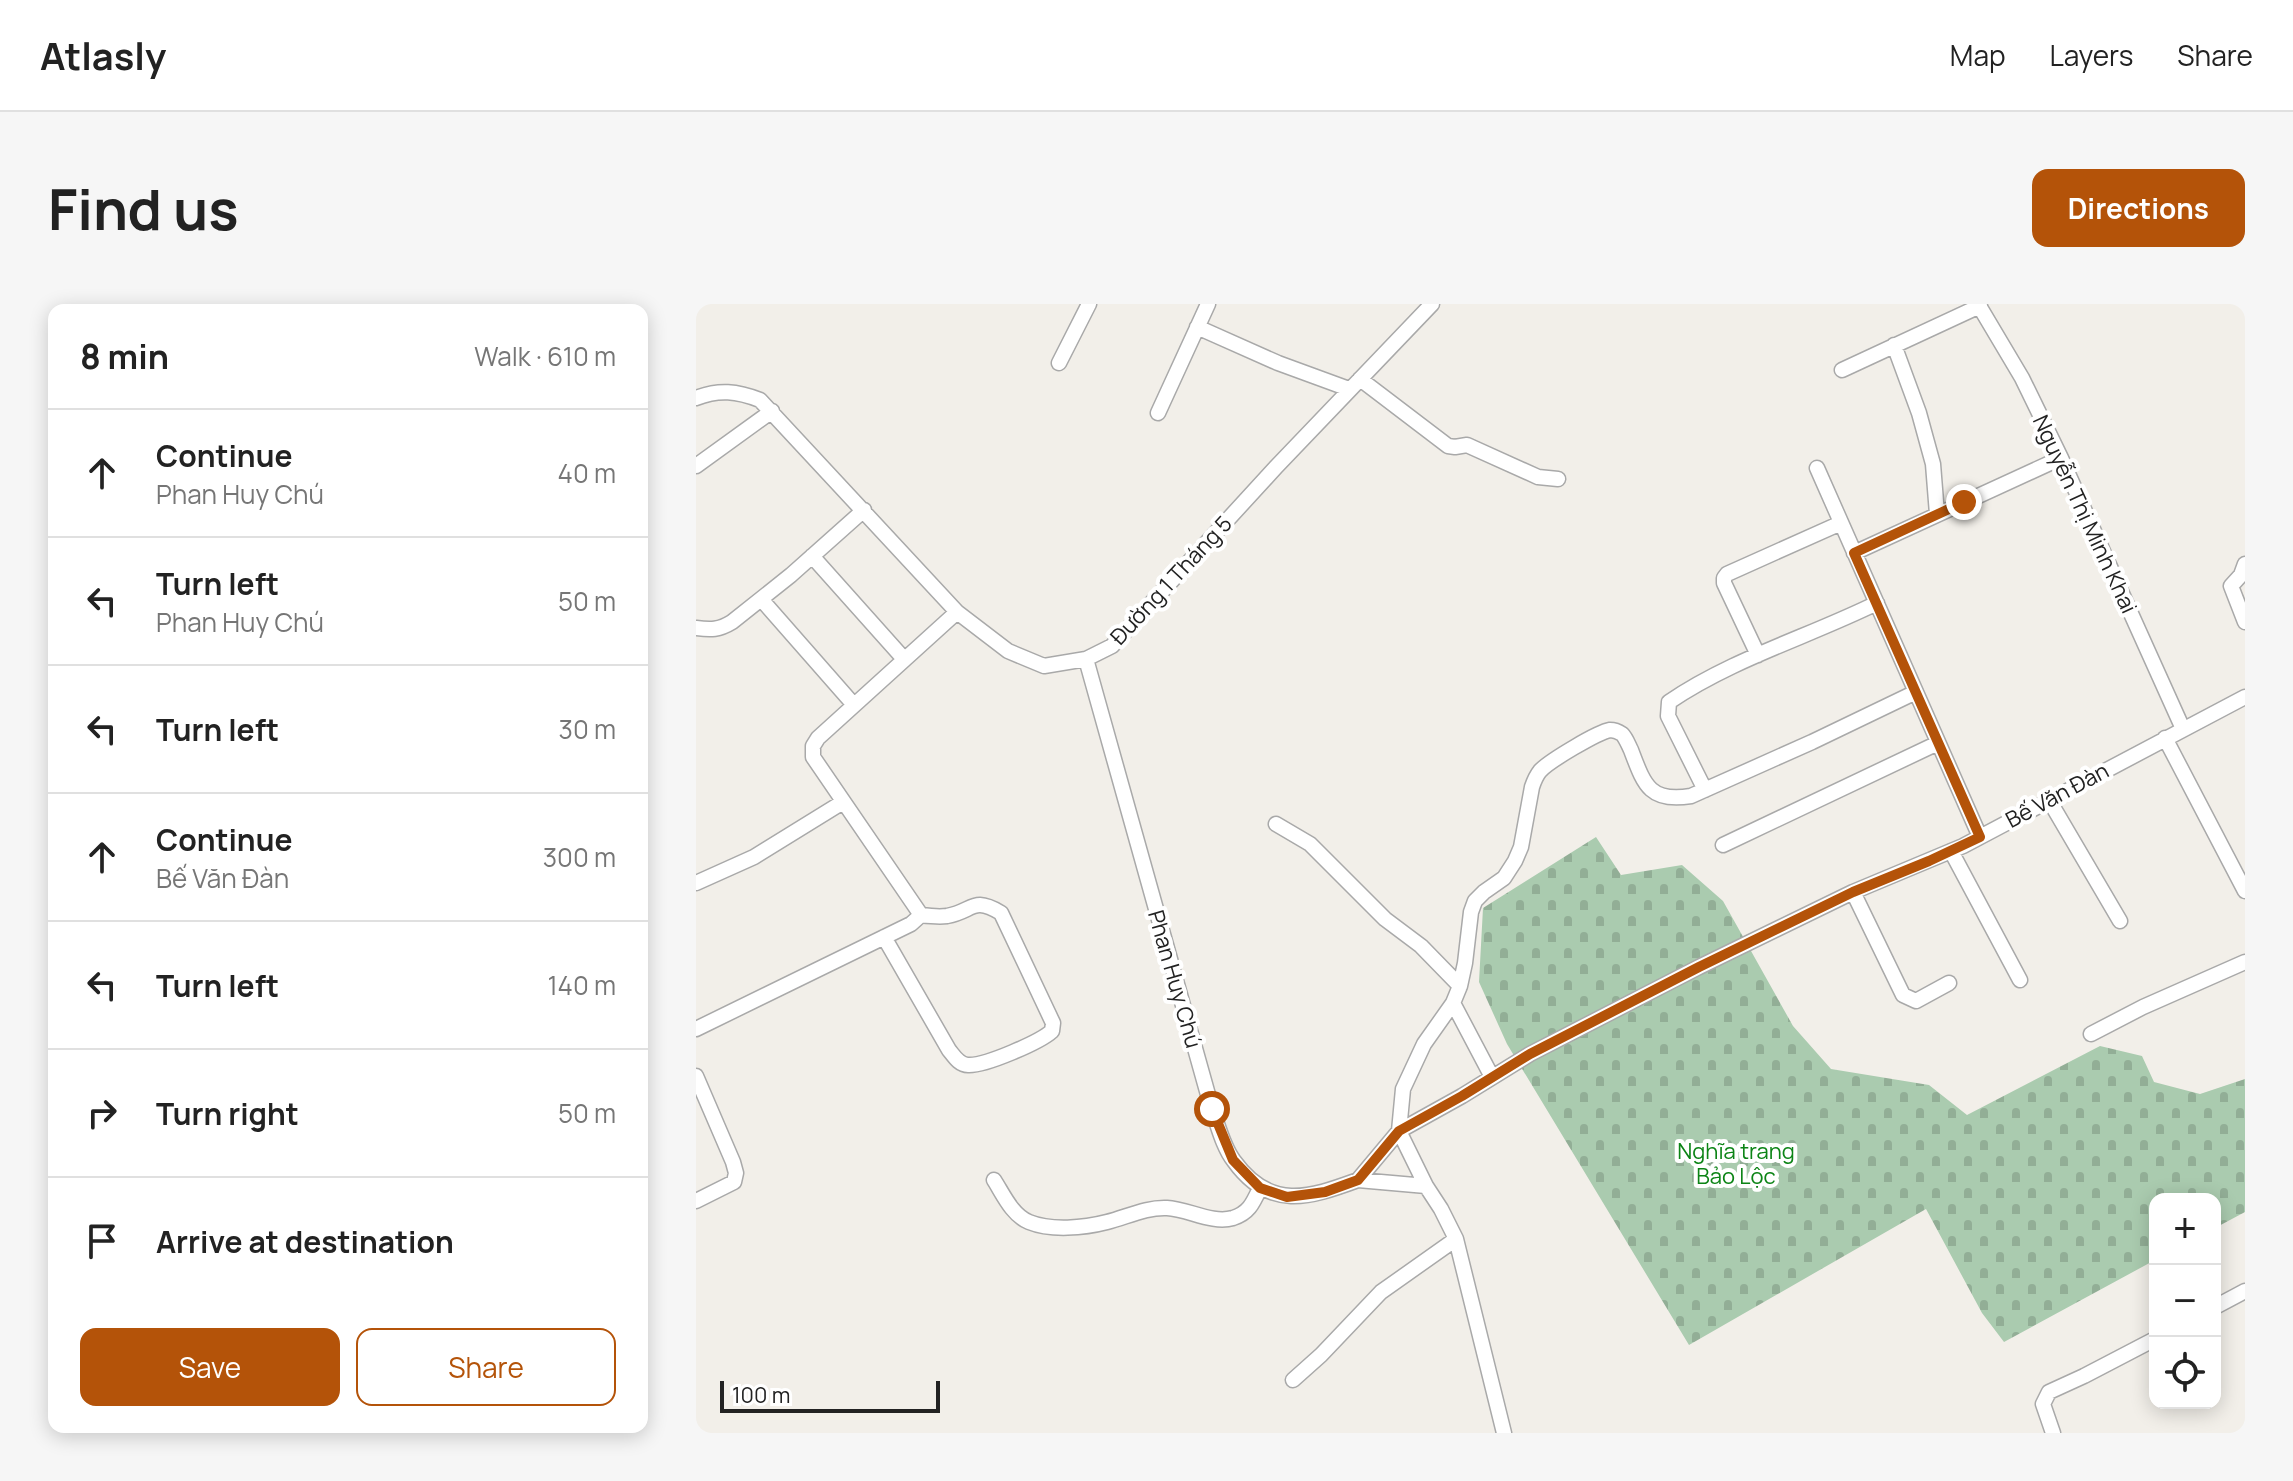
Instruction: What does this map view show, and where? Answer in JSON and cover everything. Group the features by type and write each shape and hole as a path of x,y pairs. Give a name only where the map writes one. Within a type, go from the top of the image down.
{"street":[{"path":"1059,363 1089,304"},
{"path":"1158,413 1208,304"},
{"name":"Đường 1 Tháng 5","path":"696,398 711,392 727,391 760,400 957,612 1008,651 1044,666 1086,659 1112,646 1432,304"},
{"path":"1842,370 1979,305"},
{"name":"Nguyễn Thị Minh Khai","path":"1979,305 2022,378 2061,458 2183,729"},
{"path":"1197,327 1278,363 1354,384 1448,446 1467,445 1538,477 1558,479"},
{"path":"1894,345 1919,413 1933,464 1937,514"},
{"path":"696,466 772,411"},
{"path":"1854,553 2061,458"},
{"path":"1817,468 1980,837"},
{"path":"696,628 723,628 864,510"},
{"path":"1758,655 1724,578 1841,523"},
{"path":"812,556 904,659"},
{"path":"2245,564 2241,575 2231,586 2245,622"},
{"path":"761,599 854,705"},
{"path":"1705,790 1668,716 1669,702 1692,687 1758,655 1877,603"},
{"path":"921,915 813,757 813,746 818,738 957,612"},
{"name":"Phan Huy Chú","path":"1086,659 1212,1109 1233,1160 1260,1188"},
{"path":"1504,1433 1456,1239 1399,1131 1403,1089 1424,1044 1453,1003 1460,986 1475,901 1510,872 1521,847 1532,787 1541,770 1551,761 1600,734 1618,731 1625,736 1648,788 1674,799 1691,796 1916,692"},
{"name":"Bế Văn Đàn","path":"1399,1131 1530,1054 1699,967 1853,892 1980,837 2245,697"},
{"path":"2165,738 2245,891"},
{"path":"1723,845 1938,743"},
{"path":"2049,800 2120,921"},
{"path":"696,883 754,857 843,802"},
{"path":"1276,824 1310,844 1385,919 1421,946 1460,986"},
{"path":"1951,851 2020,980"},
{"path":"1853,892 1903,995 1916,1001 1949,983"},
{"path":"696,1029 884,937 911,924 921,915 947,916 978,904 1001,913 1053,1023 1052,1031 1044,1039 1002,1056 969,1066 962,1064 949,1050 884,937"},
{"path":"2091,1034 2143,1007 2245,962"},
{"path":"1453,1003 1492,1077"},
{"path":"696,1076 736,1173 734,1182 696,1201"},
{"path":"1358,1180 1399,1131"},
{"path":"994,1180 1017,1214 1029,1222 1054,1227 1106,1222 1150,1208 1230,1219 1251,1209 1260,1188 1287,1197 1325,1192 1358,1180 1426,1186"},
{"path":"1293,1380 1381,1292 1456,1239"},
{"path":"2221,1304 2245,1291"},
{"path":"2053,1433 2043,1404 2049,1392 2149,1342"}],"green space":[{"name":"Nghĩa trang Bảo Lộc","path":"1596,837 1621,875 1682,865 1723,901 1793,1026 1831,1069 1929,1085 1967,1115 2100,1046 2142,1056 2154,1082 2200,1094 2245,1079 2245,1212 2221,1225 2221,1193 2149,1193 2149,1263 2004,1342 1982,1313 1926,1209 1689,1345 1507,1044 1479,982 1483,908"}],"route":[{"path":"1212,1109 1233,1160 1260,1188 1287,1197 1325,1192 1358,1180 1399,1131 1530,1054 1853,892 1980,837 1854,553 1964,502"}]}
